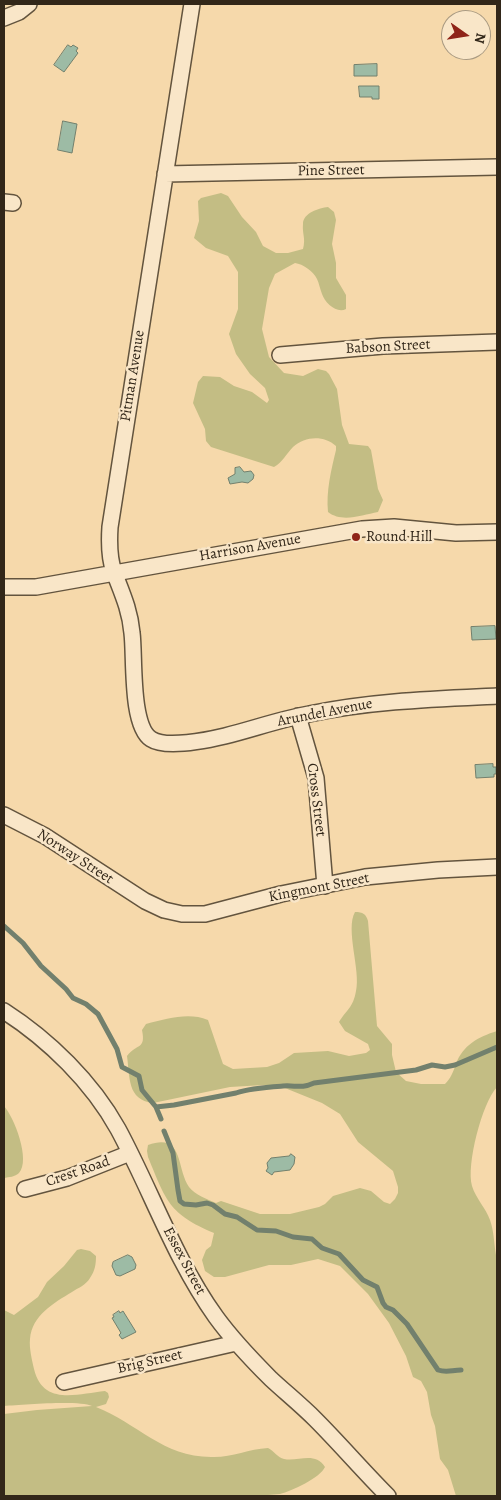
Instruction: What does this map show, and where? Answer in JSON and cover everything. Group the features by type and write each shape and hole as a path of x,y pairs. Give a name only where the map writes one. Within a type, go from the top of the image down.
{"street":[{"path":"4,18 18,12 28,4"},
{"name":"Pitman Avenue","path":"155,741 147,736 140,719 135,695 130,617 126,601 114,572 109,544 111,510 192,4"},
{"name":"Pine Street","path":"165,174 497,167"},
{"name":"Babson Street","path":"280,356 383,346 497,342"},
{"name":"Harrison Avenue","path":"4,587 36,587 362,529 388,527 456,533 497,532"},
{"name":"Arundel Avenue","path":"155,741 180,743 219,738 298,716 356,706 388,702 497,696"},
{"name":"Cross Street","path":"298,716 316,778 325,886"},
{"name":"Norway Street","path":"4,815 45,836 144,901"},
{"name":"Kingmont Street","path":"144,901 175,913 198,914 365,877 497,867"},
{"name":"Essex Street","path":"4,1011 39,1037 90,1089 110,1116 190,1274 215,1316 236,1343 270,1378 315,1418 388,1496"},
{"name":"Crest Road","path":"25,1189 67,1178 130,1153"},
{"name":"Brig Street","path":"64,1382 236,1343"}],"shaded area":[{"path":"68,45 78,48 76,51 78,53 64,72 54,65"},
{"path":"377,64 377,76 354,76 354,65"},
{"path":"359,86 379,86 379,99 360,97"},
{"path":"63,121 77,124 72,153 58,150"},
{"path":"221,193 228,196 242,217 256,232 263,246 276,253 288,253 303,249 303,224 309,214 328,207 334,212 336,220 332,244 336,263 336,278 346,295 346,309 335,309 329,304 313,273 304,266 295,263 275,274 269,288 262,329 269,357 284,373 303,376 318,369 329,374 337,389 342,425 349,444 368,446 371,450 378,489 383,500 378,512 346,518 328,512 328,489 336,450 336,446 331,442 314,438 298,443 274,467 211,447 206,441 205,429 193,403 198,382 203,376 220,377 234,386 252,392 267,403 269,400 265,388 250,374 236,354 229,334 238,309 238,272 228,256 206,248 194,238 199,221 198,201 201,198"},
{"path":"240,467 244,472 251,471 254,475 253,479 248,483 230,484 228,478 235,474 235,468"},
{"path":"495,626 496,639 472,640 471,627"},
{"path":"493,764 493,767 496,767 494,777 476,778 475,765"},
{"path":"355,912 364,914 368,921 377,1026 392,1044 392,1055 396,1072 406,1081 421,1084 445,1084 452,1075 459,1057 467,1047 478,1039 497,1031 497,1087 491,1095 481,1120 473,1150 471,1176 474,1191 490,1220 496,1255 497,1496 456,1496 448,1470 440,1459 427,1392 421,1381 413,1377 406,1356 389,1323 368,1294 340,1266 318,1259 291,1265 269,1265 225,1277 214,1277 205,1271 202,1260 206,1250 211,1246 214,1233 187,1219 171,1204 160,1185 148,1157 148,1145 160,1142 168,1143 177,1154 185,1179 194,1192 216,1203 221,1201 260,1214 290,1214 319,1207 333,1196 360,1188 371,1191 384,1202 390,1204 395,1199 398,1187 393,1171 358,1142 340,1114 322,1103 280,1086 264,1085 230,1087 153,1103 138,1097 131,1086 130,1079 127,1056 142,1044 142,1030 146,1024 185,1016 208,1020 223,1064 233,1069 267,1067 279,1063 294,1053 328,1051 349,1056 366,1053 370,1050 368,1044 345,1031 339,1022 351,1005 356,991 357,973 352,939 352,919"},
{"path":"4,1106 12,1119 20,1139 23,1159 19,1173 4,1178"},
{"path":"291,1154 295,1157 294,1164 290,1170 274,1172 272,1175 266,1171 268,1168 267,1163 271,1158 289,1156"},
{"path":"77,1250 90,1251 96,1256 92,1275 84,1284 39,1316 32,1331 30,1346 34,1369 38,1381 45,1388 53,1393 62,1395 105,1391 109,1397 106,1404 96,1407 164,1445 194,1456 218,1457 268,1448 284,1459 316,1459 325,1467 322,1471 305,1484 280,1494 256,1496 4,1496 4,1414 92,1406 63,1403 4,1406 4,1310 14,1315 38,1297 47,1282"},
{"path":"128,1255 132,1257 136,1265 135,1269 120,1276 116,1275 112,1266 113,1262"},
{"path":"119,1311 120,1313 123,1311 136,1332 122,1339 119,1335 121,1333 112,1318"}],"waterway":[{"path":"4,926 23,943 41,966 73,998 86,1004 98,1014 117,1049 122,1067 139,1076 142,1090 156,1107 161,1119"},
{"path":"156,1107 259,1088 306,1086 314,1083 416,1070 432,1065 445,1067 455,1065 497,1047"},
{"path":"164,1131 173,1153 180,1201 184,1204 196,1205 207,1203 225,1214 237,1217 257,1230 276,1231 293,1237 312,1239 322,1248 339,1254 363,1280 377,1287 383,1303 407,1324 438,1370 461,1370"}],"place":[{"name":"Round Hill","path":"356,537"}]}
